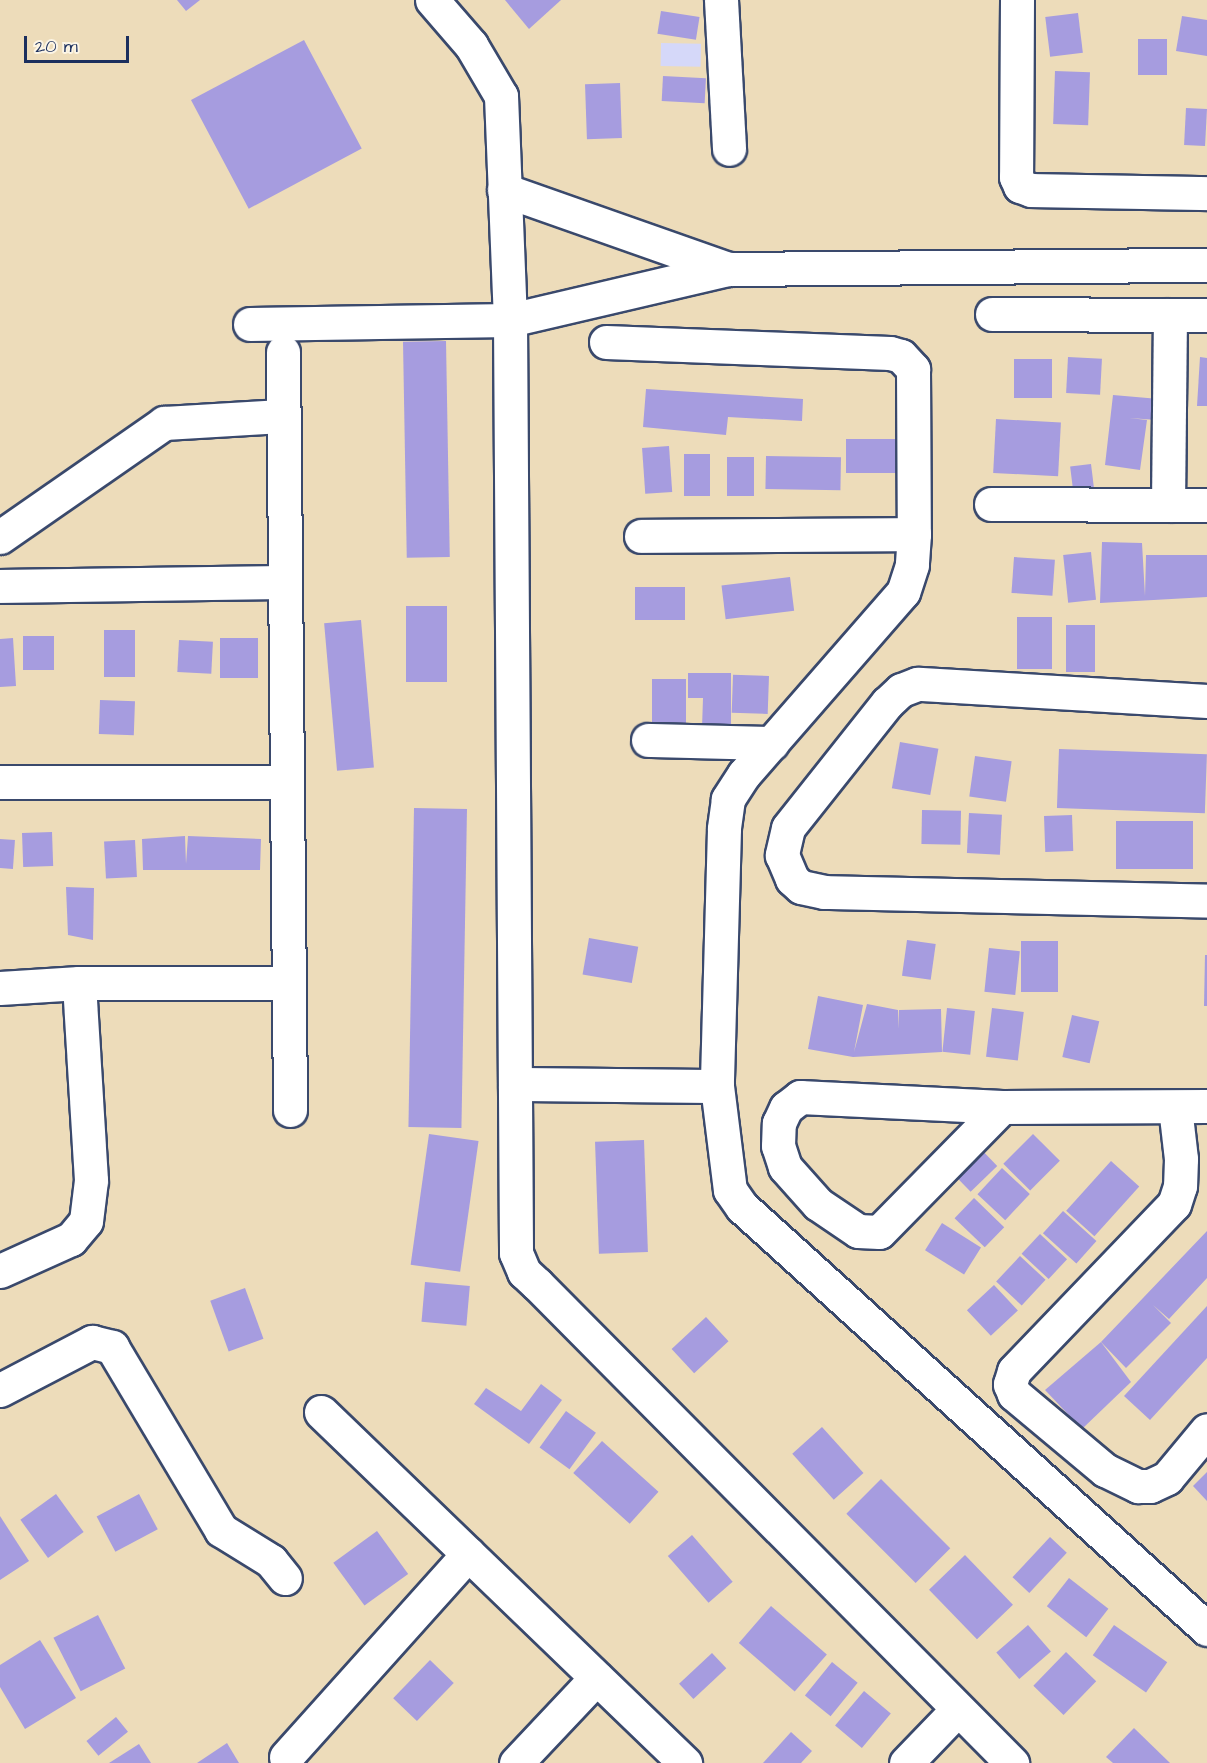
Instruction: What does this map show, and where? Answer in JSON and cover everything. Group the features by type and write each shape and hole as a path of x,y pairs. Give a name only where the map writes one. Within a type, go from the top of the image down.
{"street":[{"path":"432,0 471,45 501,96 510,320 516,1253 524,1272 1012,1763"},
{"path":"721,0 729,148"},
{"path":"1017,0 1016,177 1020,186 1031,190 1207,193"},
{"path":"504,190 728,269"},
{"path":"250,324 510,320 728,269 1207,265"},
{"path":"992,314 1207,315"},
{"path":"1168,505 1170,315"},
{"path":"606,342 890,353 901,357 913,369 916,381 914,534 912,565 903,592 772,743 728,799 724,829 717,1086 725,1166 730,1190 742,1207 1207,1629"},
{"path":"283,352 290,1110"},
{"path":"0,537 164,423 282,416"},
{"path":"991,504 1207,506"},
{"path":"641,536 914,534"},
{"path":"0,586 284,582"},
{"path":"1207,701 917,684 901,690 887,703 858,739 788,828 782,855 792,879 801,887 824,892 1207,901"},
{"path":"648,740 772,743"},
{"path":"0,782 286,782"},
{"path":"0,988 79,983 289,983"},
{"path":"0,1271 70,1239 86,1221 91,1180 79,983"},
{"path":"515,1084 717,1086"},
{"path":"1002,1107 879,1232 858,1231 818,1204 785,1167 778,1146 779,1123 786,1108 800,1097 1002,1107 1207,1106"},
{"path":"1175,1107 1181,1159 1180,1186 1174,1204 1014,1371 1010,1384 1014,1394 1105,1470 1138,1486 1150,1486 1167,1478 1207,1430"},
{"path":"0,1390 92,1342 112,1347 221,1530 271,1561 285,1578"},
{"path":"321,1412 685,1763"},
{"path":"286,1757 468,1554"},
{"path":"516,1763 596,1678"},
{"path":"906,1763 957,1710"}],"shaded area":[{"path":"661,43 701,44 701,67 661,66"}],"building":[{"path":"177,0 200,0 186,11"},
{"path":"505,0 561,0 529,29"},
{"path":"661,11 700,17 696,40 657,34"},
{"path":"1078,13 1083,53 1050,57 1045,17"},
{"path":"1182,16 1207,20 1207,56 1176,51"},
{"path":"1138,39 1167,39 1167,75 1138,75"},
{"path":"304,40 362,149 249,209 191,100"},
{"path":"1055,71 1090,72 1088,125 1053,124"},
{"path":"663,76 706,78 705,103 662,101"},
{"path":"620,83 622,138 587,139 585,84"},
{"path":"1186,108 1207,109 1205,146 1184,145"},
{"path":"446,341 450,557 407,558 403,342"},
{"path":"1068,357 1102,359 1100,395 1066,393"},
{"path":"1200,357 1207,358 1207,406 1197,406"},
{"path":"1014,359 1052,359 1052,398 1014,398"},
{"path":"646,389 803,399 802,421 728,417 726,435 643,427"},
{"path":"1113,395 1159,399 1157,420 1129,418 1147,420 1140,470 1105,465"},
{"path":"996,419 1061,422 1058,476 993,473"},
{"path":"846,439 905,439 905,473 846,473"},
{"path":"669,446 672,492 645,494 642,448"},
{"path":"684,454 710,454 710,496 684,496"},
{"path":"766,456 841,457 840,490 765,489"},
{"path":"727,457 754,457 754,496 727,496"},
{"path":"1091,464 1094,488 1073,490 1070,467"},
{"path":"1102,542 1142,543 1145,596 1146,555 1207,555 1207,597 1100,603"},
{"path":"1091,552 1096,600 1068,603 1063,555"},
{"path":"1014,557 1055,560 1052,596 1011,593"},
{"path":"790,577 794,611 726,619 722,585"},
{"path":"635,587 685,587 685,620 635,620"},
{"path":"406,606 447,606 447,682 406,682"},
{"path":"1017,617 1052,617 1052,669 1017,669"},
{"path":"361,620 374,767 337,771 324,623"},
{"path":"1066,625 1095,625 1095,672 1066,672"},
{"path":"104,630 135,630 135,677 104,677"},
{"path":"23,636 54,636 54,670 23,670"},
{"path":"13,638 16,686 0,687 0,639"},
{"path":"220,638 258,638 258,678 220,678"},
{"path":"179,640 213,642 211,674 177,672"},
{"path":"688,673 731,673 731,728 702,728 703,698 688,698"},
{"path":"733,675 769,676 768,714 732,713"},
{"path":"652,679 686,679 686,723 652,723"},
{"path":"100,700 135,701 134,735 99,734"},
{"path":"900,742 938,749 930,795 892,788"},
{"path":"1059,749 1207,754 1205,813 1057,808"},
{"path":"975,756 1012,761 1006,802 969,797"},
{"path":"414,808 467,809 461,1128 408,1127"},
{"path":"922,810 961,811 960,845 921,844"},
{"path":"969,813 1002,815 1000,855 967,853"},
{"path":"1072,815 1073,851 1045,852 1044,816"},
{"path":"1116,821 1193,821 1193,869 1116,869"},
{"path":"52,832 53,866 23,867 22,833"},
{"path":"185,836 186,864 188,836 261,839 260,870 143,870 142,839"},
{"path":"0,839 15,840 13,869 0,868"},
{"path":"135,840 137,877 106,879 104,842"},
{"path":"66,887 94,888 93,940 68,935"},
{"path":"589,938 638,947 632,983 583,974"},
{"path":"907,940 936,944 931,980 902,976"},
{"path":"1021,941 1058,941 1058,992 1021,992"},
{"path":"989,948 1020,951 1015,995 984,992"},
{"path":"1205,955 1207,955 1207,1006 1204,1006"},
{"path":"818,996 863,1005 854,1052 867,1004 898,1010 899,1029 899,1010 941,1009 942,1052 853,1057 808,1049"},
{"path":"947,1008 975,1011 970,1055 942,1052"},
{"path":"992,1008 1024,1012 1018,1061 986,1057"},
{"path":"1072,1015 1099,1021 1090,1063 1062,1057"},
{"path":"429,1134 479,1141 460,1272 411,1265"},
{"path":"1033,1134 1060,1161 1030,1191 1003,1164"},
{"path":"644,1140 648,1252 599,1254 595,1142"},
{"path":"975,1143 997,1166 971,1192 948,1169"},
{"path":"1111,1161 1139,1186 1094,1236 1066,1211"},
{"path":"1002,1168 1030,1194 1005,1220 977,1194"},
{"path":"974,1198 1004,1227 985,1247 955,1218"},
{"path":"1063,1211 1096,1241 1076,1263 1043,1233"},
{"path":"942,1223 981,1247 964,1275 925,1250"},
{"path":"1207,1231 1207,1278 1169,1319 1153,1305 1171,1323 1126,1368 1101,1342"},
{"path":"1040,1234 1067,1259 1049,1279 1022,1254"},
{"path":"1020,1256 1046,1280 1022,1305 996,1282"},
{"path":"425,1282 470,1286 466,1326 422,1322"},
{"path":"994,1285 1018,1311 991,1336 967,1310"},
{"path":"245,1288 263,1339 229,1351 210,1301"},
{"path":"1207,1306 1207,1358 1150,1420 1124,1396"},
{"path":"706,1317 729,1341 694,1373 672,1349"},
{"path":"1101,1342 1131,1382 1082,1429 1045,1390"},
{"path":"541,1384 562,1400 529,1444 474,1404 486,1388 521,1411"},
{"path":"566,1411 596,1433 569,1469 540,1447"},
{"path":"822,1427 863,1473 834,1500 792,1454"},
{"path":"602,1441 658,1492 630,1524 573,1473"},
{"path":"1207,1472 1207,1501 1193,1486"},
{"path":"881,1479 950,1548 916,1583 846,1514"},
{"path":"56,1494 84,1532 48,1558 20,1520"},
{"path":"139,1494 158,1529 115,1552 97,1517"},
{"path":"0,1516 29,1561 0,1580"},
{"path":"377,1531 408,1574 364,1606 333,1563"},
{"path":"692,1535 733,1582 709,1603 668,1556"},
{"path":"1050,1537 1067,1553 1029,1593 1012,1577"},
{"path":"965,1555 1013,1605 977,1639 929,1590"},
{"path":"1069,1578 1108,1609 1086,1637 1047,1606"},
{"path":"771,1606 827,1655 795,1692 739,1643"},
{"path":"98,1615 125,1668 81,1691 53,1638"},
{"path":"1028,1625 1051,1651 1019,1679 996,1653"},
{"path":"1114,1625 1167,1662 1146,1693 1093,1655"},
{"path":"40,1640 76,1698 25,1729 0,1687 0,1665"},
{"path":"1066,1652 1096,1681 1064,1715 1033,1686"},
{"path":"712,1653 726,1668 693,1699 679,1684"},
{"path":"430,1660 454,1683 417,1721 393,1698"},
{"path":"832,1662 858,1683 831,1716 805,1695"},
{"path":"864,1691 891,1713 862,1748 835,1725"},
{"path":"116,1717 128,1732 98,1756 86,1741"},
{"path":"1134,1728 1170,1763 1113,1763 1106,1757"},
{"path":"791,1732 812,1751 801,1763 763,1763"},
{"path":"227,1743 239,1763 197,1763"},
{"path":"139,1744 151,1763 109,1763"}]}
